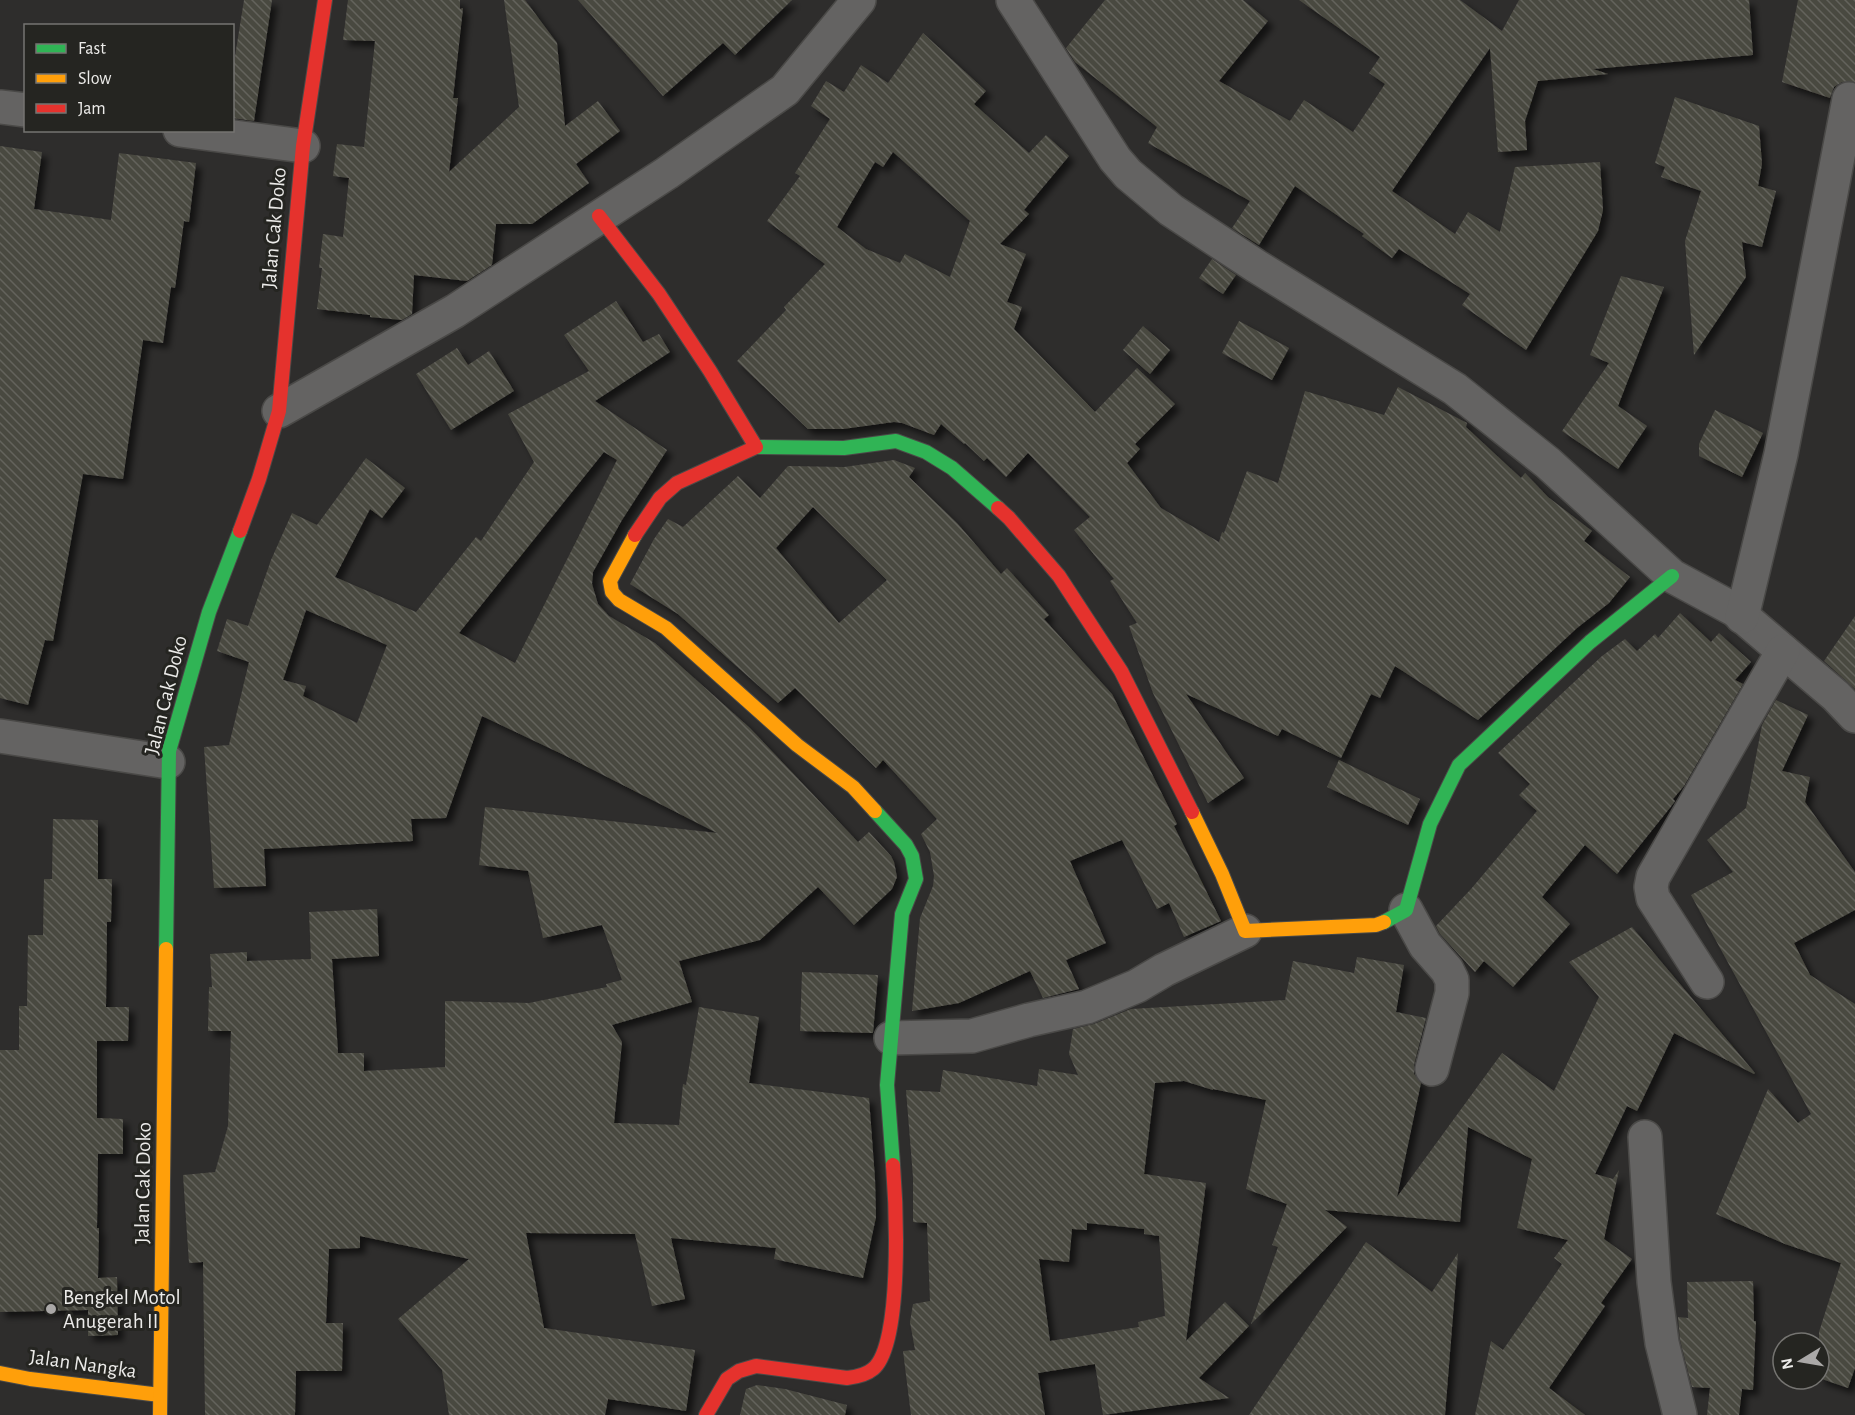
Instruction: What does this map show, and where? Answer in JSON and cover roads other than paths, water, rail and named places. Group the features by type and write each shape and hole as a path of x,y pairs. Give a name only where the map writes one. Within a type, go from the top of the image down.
{"street":[{"name":"Jalan Cak Doko","path":"160,1415 169,751 209,612 259,479 279,411 303,146 325,0"},
{"path":"279,411 455,311 667,173 785,90 859,0"},
{"path":"1013,0 1115,159 1128,174 1171,210 1215,239 1455,389 1548,463 1672,576 1735,610 1836,696 1855,716"},
{"path":"1743,617 1785,432 1850,99"},
{"path":"0,107 24,111"},
{"path":"195,132 303,146"},
{"path":"599,216 659,294 710,371 756,447"},
{"path":"706,1415 727,1379 739,1371 756,1366 847,1378 860,1376 874,1369 882,1356 890,1331 895,1297 894,1179 887,1085 902,914 916,879 912,856 906,845 853,787 797,745 666,628 632,610 612,592 610,581 638,529 660,498 677,483 756,447 844,448 896,441 926,452 952,468 1009,518 1059,576 1121,671 1182,792 1245,931"},
{"path":"891,1038 972,1036 1087,1007 1137,986 1164,970 1245,931 1376,925 1391,920 1406,910 1430,824 1459,765 1590,642 1672,576"},
{"path":"1707,982 1653,898 1651,887 1653,877 1783,651"},
{"path":"1,739 168,762"},
{"path":"1406,910 1425,945 1447,970 1452,980 1452,993 1432,1070"},
{"path":"1645,1137 1654,1282 1662,1343 1680,1415"},
{"name":"Jalan Nangka","path":"0,1373 30,1379 160,1395"}],"place":[{"name":"Bengkel Motol Anugerah II","path":"51,1309"}]}
